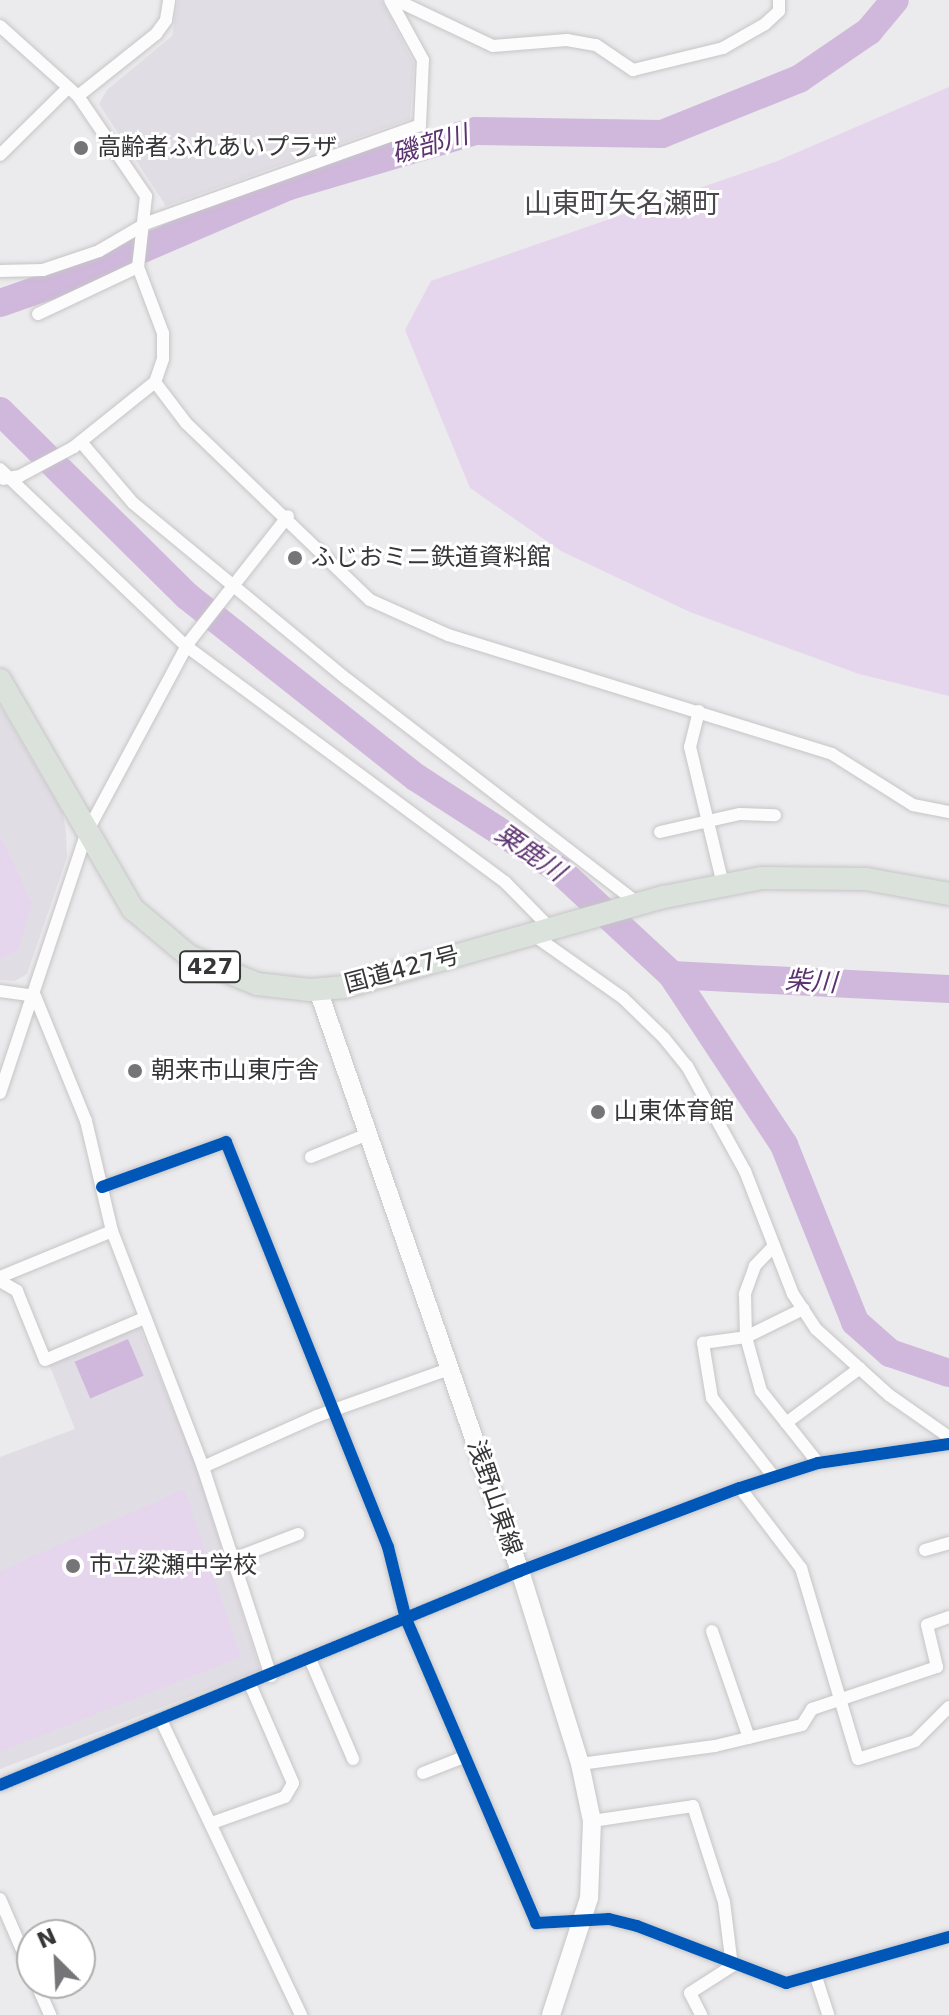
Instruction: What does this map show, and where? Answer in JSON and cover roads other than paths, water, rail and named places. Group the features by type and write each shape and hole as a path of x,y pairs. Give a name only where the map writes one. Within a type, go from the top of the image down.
{"highway":[{"name":"国道427号","path":"0,680 133,909 189,956 257,984 318,990 363,982 636,905 723,884 831,876 949,894"}],"main road":[{"name":"浅野山東線","path":"318,990 520,1571 580,1764 592,1821 583,1922 551,2015"}],"street":[{"path":"0,155 73,92 156,34 166,20 169,0"},
{"path":"393,0 493,46 567,40 596,45 633,70 723,48 765,24 779,11 779,0"},
{"path":"0,271 43,270 99,251 147,223 420,125 423,60 393,0"},
{"path":"0,26 73,92 146,196 147,223 138,267 163,333 163,359 155,382 78,444 7,476 187,644 505,882 548,930 623,998 687,1066 745,1171 774,1246 803,1309 816,1329 860,1368 949,1437"},
{"path":"38,314 138,267"},
{"path":"155,382 186,423 288,516 370,600 448,635 832,754 913,805 949,812"},
{"path":"78,444 133,503 231,586 636,905"},
{"path":"0,1093 35,996 87,832 187,644 288,516"},
{"path":"699,711 690,747 723,884"},
{"path":"660,832 740,814 775,815"},
{"path":"0,991 35,996"},
{"path":"35,996 86,1121 112,1231 142,1319 203,1467 271,1676"},
{"path":"311,1157 368,1134"},
{"path":"102,1187 226,1142 331,1411 388,1547 406,1619 536,1923 609,1919 637,1926 732,1966 786,1983 949,1937"},
{"path":"0,1279 112,1231"},
{"path":"774,1246 755,1266 745,1294 746,1337 761,1391 818,1463"},
{"path":"0,1279 17,1291 45,1360 142,1319"},
{"path":"774,1477 712,1398 703,1343 746,1337 803,1309"},
{"path":"786,1423 860,1368"},
{"path":"203,1467 331,1411 449,1369"},
{"path":"0,1785 520,1571 740,1488 818,1463 949,1444"},
{"path":"740,1488 801,1568 858,1759 915,1741 949,1707"},
{"path":"233,1559 298,1534"},
{"path":"925,1550 949,1543"},
{"path":"580,1764 749,1738 802,1725 812,1709 937,1667 927,1625 949,1617"},
{"path":"712,1631 749,1738"},
{"path":"310,1659 353,1759"},
{"path":"212,1823 285,1797 293,1783 250,1684"},
{"path":"161,1720 301,2015"},
{"path":"423,1773 464,1757"},
{"path":"592,1821 693,1806 724,1902 732,1966"},
{"path":"0,1899 16,1936"},
{"path":"701,2015 690,1993 732,1966"},
{"path":"816,1977 828,2015"}],"waterway":[{"name":"磯部川","path":"0,303 89,272 289,186 476,131 662,134 799,79 869,31 895,0"},
{"name":"粟鹿川","path":"0,411 187,596 417,778 559,870 672,975 784,1145 855,1322 890,1353 949,1373"},
{"name":"柴川","path":"672,975 949,989"}],"place":[{"name":"高齢者ふれあいプラザ","path":"81,148"},
{"name":"ふじおミニ鉄道資料館","path":"295,558"},
{"name":"朝来市山東庁舎","path":"135,1071"},
{"name":"山東体育館","path":"598,1112"},
{"name":"市立梁瀬中学校","path":"73,1566"}],"district":[{"name":"山東町矢名瀬町","path":"622,204"}]}
